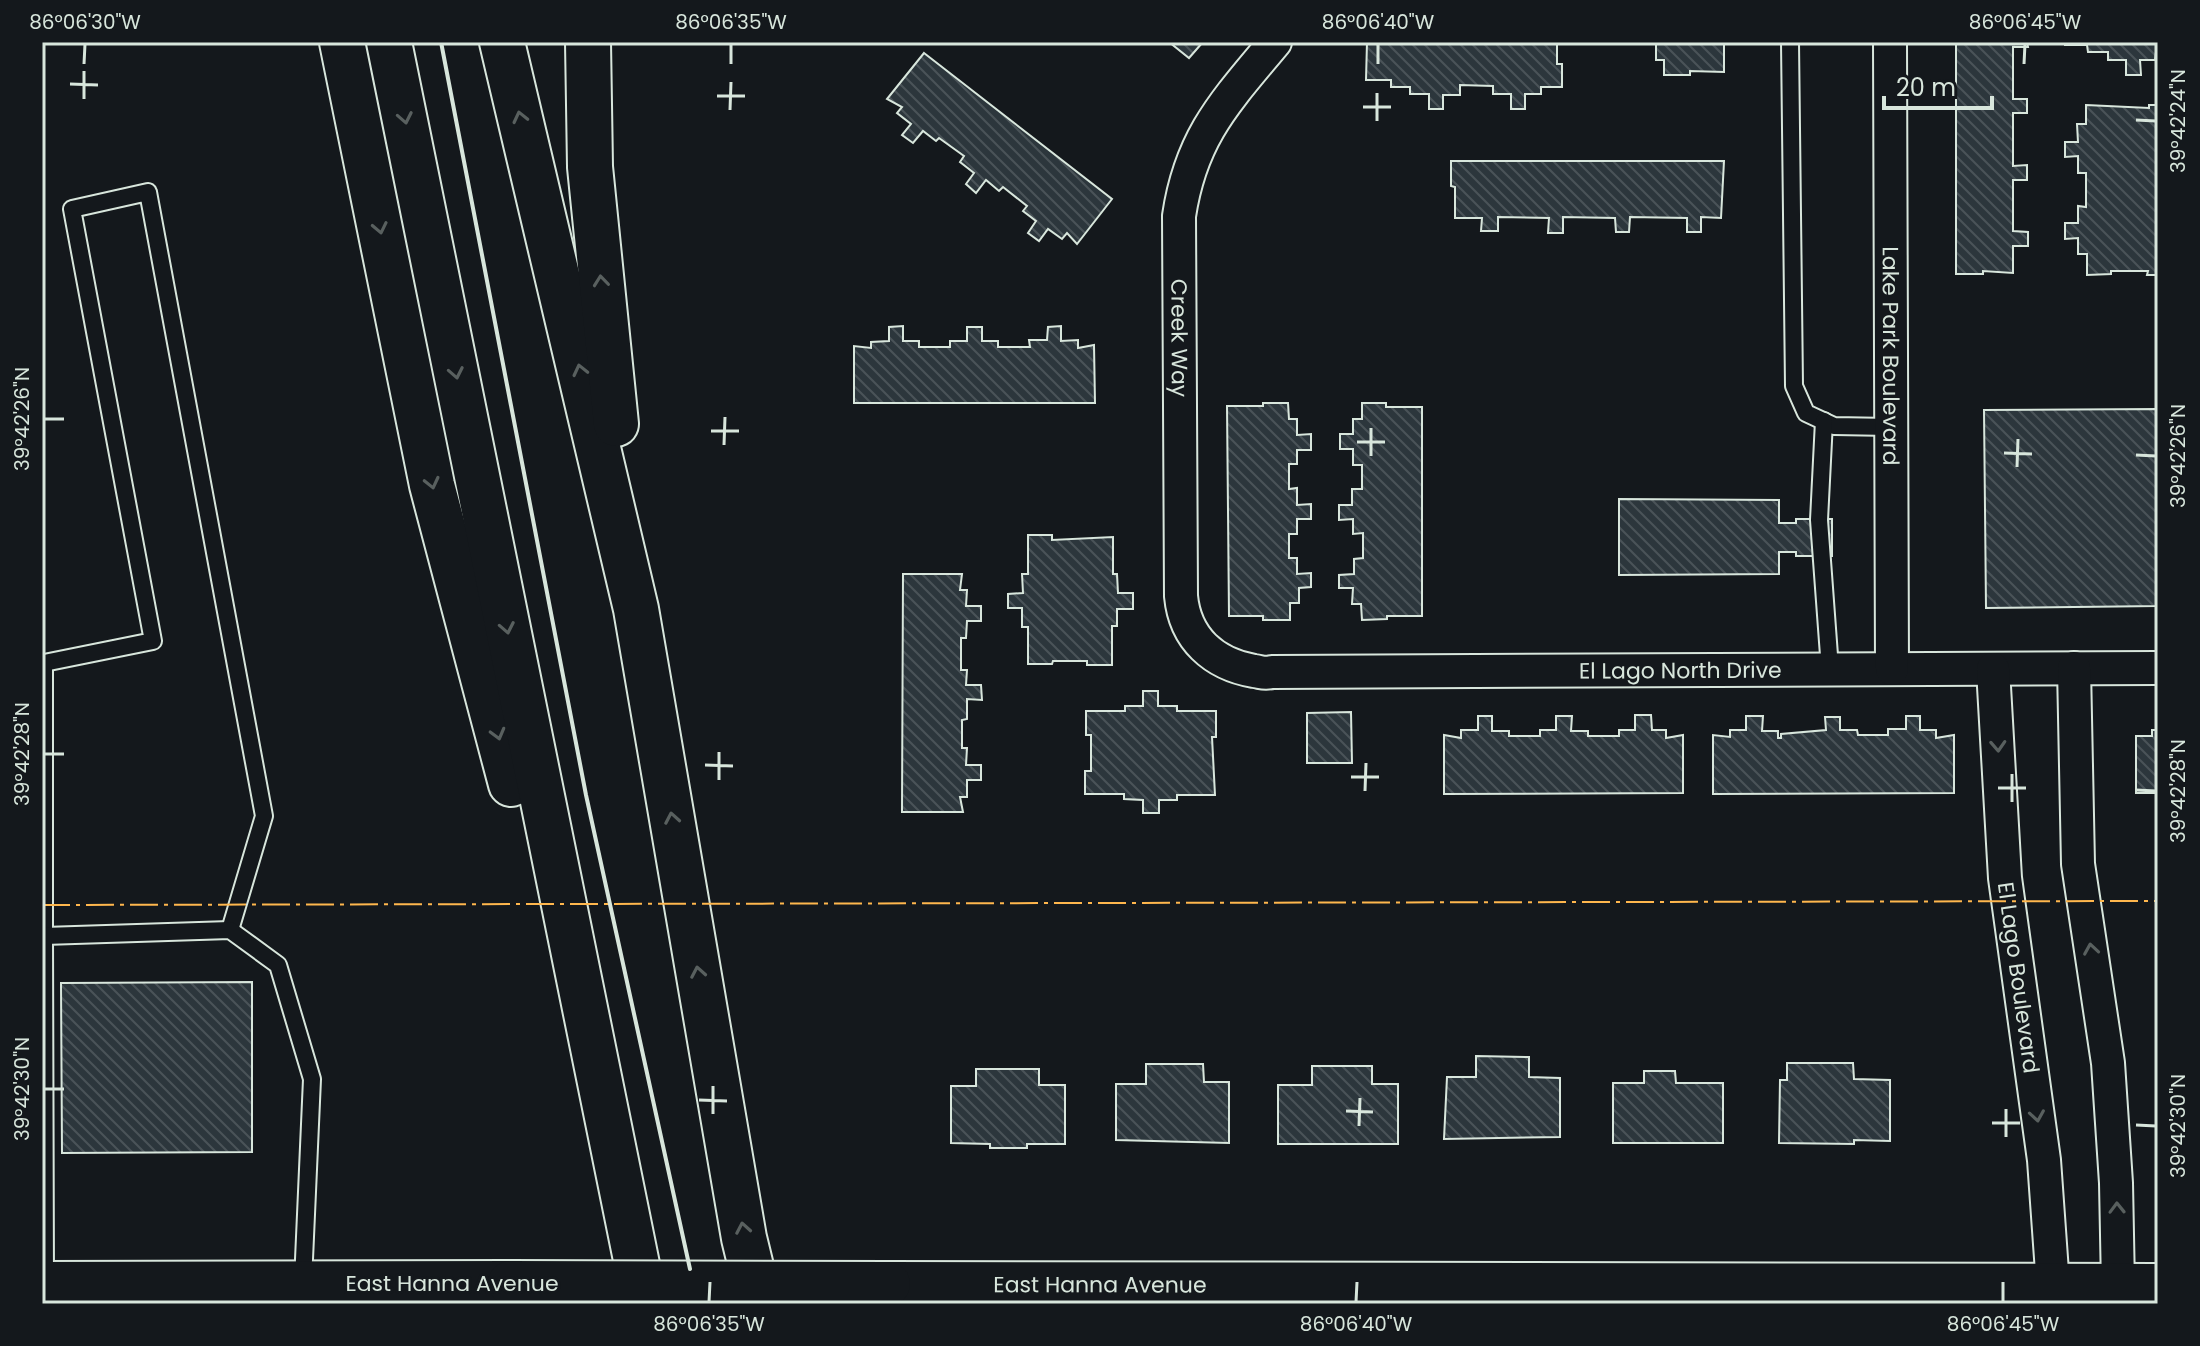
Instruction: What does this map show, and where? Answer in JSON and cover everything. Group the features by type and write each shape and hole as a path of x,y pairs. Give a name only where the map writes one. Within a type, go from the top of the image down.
{"main road":[{"path":"342,42 432,485 645,1304"},
{"path":"389,42 628,1231"},
{"path":"502,42 636,609 744,1238 760,1304"},
{"path":"588,42 593,201 636,609"},
{"name":"East Hanna Avenue","path":"43,1284 303,1294 510,1283 888,1284 1302,1294 2041,1292 2138,1286"}],"street":[{"name":"Creek Way","path":"1209,654 1186,620 1181,596 1179,216 1185,178 1202,137 1218,111 1275,42"},
{"name":"Lake Park Boulevard","path":"1890,42 1892,669"},
{"name":"El Lago North Drive","path":"1209,654 1243,671 1264,674 1480,669 2158,668"},
{"path":"2074,668 2078,864 2108,1063 2116,1183 2138,1286"},
{"name":"El Lago Boulevard","path":"1993,669 2005,878 2044,1160 2041,1292"}],"lane":[{"path":"1790,42 1794,386 1806,413 1834,426 1891,427"},
{"path":"43,1284 44,663 153,641 72,209 148,192 264,816 230,930"},
{"path":"1824,421 1819,520 1830,669"},
{"path":"44,936 230,930 278,965 312,1079 303,1294"}],"building":[{"path":"1169,42 1203,42 1189,58"},
{"path":"1367,42 1557,42 1557,64 1562,64 1562,87 1541,87 1541,94 1525,94 1525,109 1511,109 1511,94 1493,94 1493,86 1460,85 1460,95 1443,95 1443,109 1429,109 1429,94 1410,94 1410,87 1391,87 1391,80 1366,80"},
{"path":"1643,42 1724,42 1724,72 1690,71 1690,75 1664,75 1664,60 1656,60 1656,44"},
{"path":"1956,42 2027,42 2028,47 2013,47 2013,99 2027,99 2027,113 2013,113 2013,166 2027,165 2027,180 2013,180 2013,231 2028,232 2028,246 2013,246 2013,273 1983,271 1983,274 1956,274"},
{"path":"2065,42 2158,42 2158,52 2155,60 2140,60 2141,75 2126,75 2126,60 2108,60 2108,52 2088,52 2087,45 2065,45"},
{"path":"924,53 1112,199 1077,244 1067,233 1062,239 1048,229 1039,241 1028,233 1036,221 1023,211 1027,206 1003,187 999,191 986,180 976,193 966,184 974,173 960,162 964,156 923,131 913,143 902,135 911,124 897,113 902,107 887,99"},
{"path":"2086,105 2149,108 2149,105 2158,105 2158,275 2147,275 2148,271 2111,271 2111,274 2087,275 2087,254 2078,254 2078,238 2065,239 2065,223 2078,223 2078,206 2086,207 2086,173 2078,173 2078,156 2065,157 2065,142 2078,142 2077,124 2086,124"},
{"path":"1451,161 1724,161 1721,218 1701,217 1701,232 1687,232 1687,218 1630,217 1629,232 1616,232 1615,218 1563,217 1563,233 1548,233 1549,218 1498,217 1498,231 1481,231 1482,218 1455,218"},
{"path":"903,326 903,341 919,341 919,347 950,347 950,341 967,341 967,327 982,327 982,341 998,341 998,347 1030,347 1029,340 1047,340 1048,327 1061,326 1061,341 1078,340 1078,348 1094,345 1095,403 854,403 854,346 871,348 871,342 889,341 889,327"},
{"path":"1263,403 1288,403 1289,419 1297,419 1297,435 1311,434 1311,450 1297,450 1297,464 1289,464 1289,489 1297,488 1297,505 1311,504 1311,519 1297,519 1297,534 1289,534 1289,558 1297,558 1297,574 1311,573 1311,587 1299,588 1299,603 1290,603 1290,620 1229,616 1227,406 1263,406"},
{"path":"1362,403 1422,407 1422,616 1362,620 1361,604 1352,604 1353,588 1339,588 1339,575 1354,574 1354,559 1363,558 1363,533 1353,534 1353,519 1339,520 1339,505 1352,505 1352,489 1362,489 1362,465 1353,465 1353,449 1340,449 1340,434 1353,434 1353,419 1362,419"},
{"path":"2158,409 2158,606 1986,608 1984,410"},
{"path":"1619,499 1779,500 1779,523 1796,523 1796,519 1832,519 1832,556 1796,556 1796,552 1779,552 1779,574 1619,575"},
{"path":"1028,535 1052,535 1052,540 1113,537 1113,574 1117,574 1118,593 1133,593 1133,609 1117,609 1117,626 1112,626 1112,665 1087,665 1087,661 1028,664 1028,627 1022,627 1022,608 1008,608 1008,594 1023,593 1022,574 1028,574"},
{"path":"903,574 962,574 960,590 967,590 966,606 981,606 981,621 967,621 966,638 961,638 961,670 967,670 966,685 981,685 982,700 967,699 967,719 962,720 962,748 967,748 966,765 981,765 981,780 967,780 967,797 960,797 963,812 902,812"},
{"path":"1143,691 1158,691 1158,706 1177,706 1177,711 1216,711 1216,737 1212,737 1215,795 1177,795 1177,800 1159,800 1159,813 1143,813 1143,800 1124,799 1124,794 1085,794 1085,771 1091,771 1091,735 1086,735 1086,711 1125,711 1125,706 1143,706"},
{"path":"1351,712 1352,763 1307,763 1307,713"},
{"path":"1635,715 1651,715 1652,730 1666,730 1666,738 1683,735 1683,793 1444,794 1444,735 1461,738 1461,730 1478,730 1478,716 1492,716 1492,731 1509,731 1509,736 1540,736 1540,730 1556,730 1556,716 1572,716 1571,731 1588,731 1588,736 1619,736 1619,730 1635,730"},
{"path":"1746,716 1763,716 1762,731 1778,731 1778,738 1781,738 1781,734 1826,730 1825,717 1840,717 1840,730 1857,730 1858,735 1888,735 1888,729 1906,729 1906,716 1920,716 1920,730 1936,730 1936,738 1954,735 1954,793 1713,794 1713,735 1730,737 1730,730 1746,730"},
{"path":"2152,730 2158,730 2158,793 2136,793 2136,736 2152,736"},
{"path":"252,982 252,1152 62,1153 61,983"},
{"path":"1476,1056 1529,1057 1529,1077 1560,1078 1560,1137 1444,1139 1447,1077 1476,1077"},
{"path":"1787,1063 1853,1063 1854,1079 1890,1080 1890,1141 1779,1143 1780,1080 1787,1080"},
{"path":"1146,1064 1203,1064 1204,1082 1229,1082 1229,1143 1116,1140 1116,1084 1146,1084"},
{"path":"1312,1066 1372,1066 1372,1084 1398,1084 1398,1144 1278,1144 1278,1085 1312,1085"},
{"path":"976,1069 1039,1069 1039,1085 1065,1085 1065,1144 990,1148 990,1144 951,1143 951,1086 976,1086"},
{"path":"1644,1071 1675,1071 1676,1083 1723,1083 1723,1143 1613,1143 1613,1083 1644,1083"}],"wall":[{"path":"441,42 586,795 690,1269"}],"power":[{"path":"42,905 2158,901"}]}
